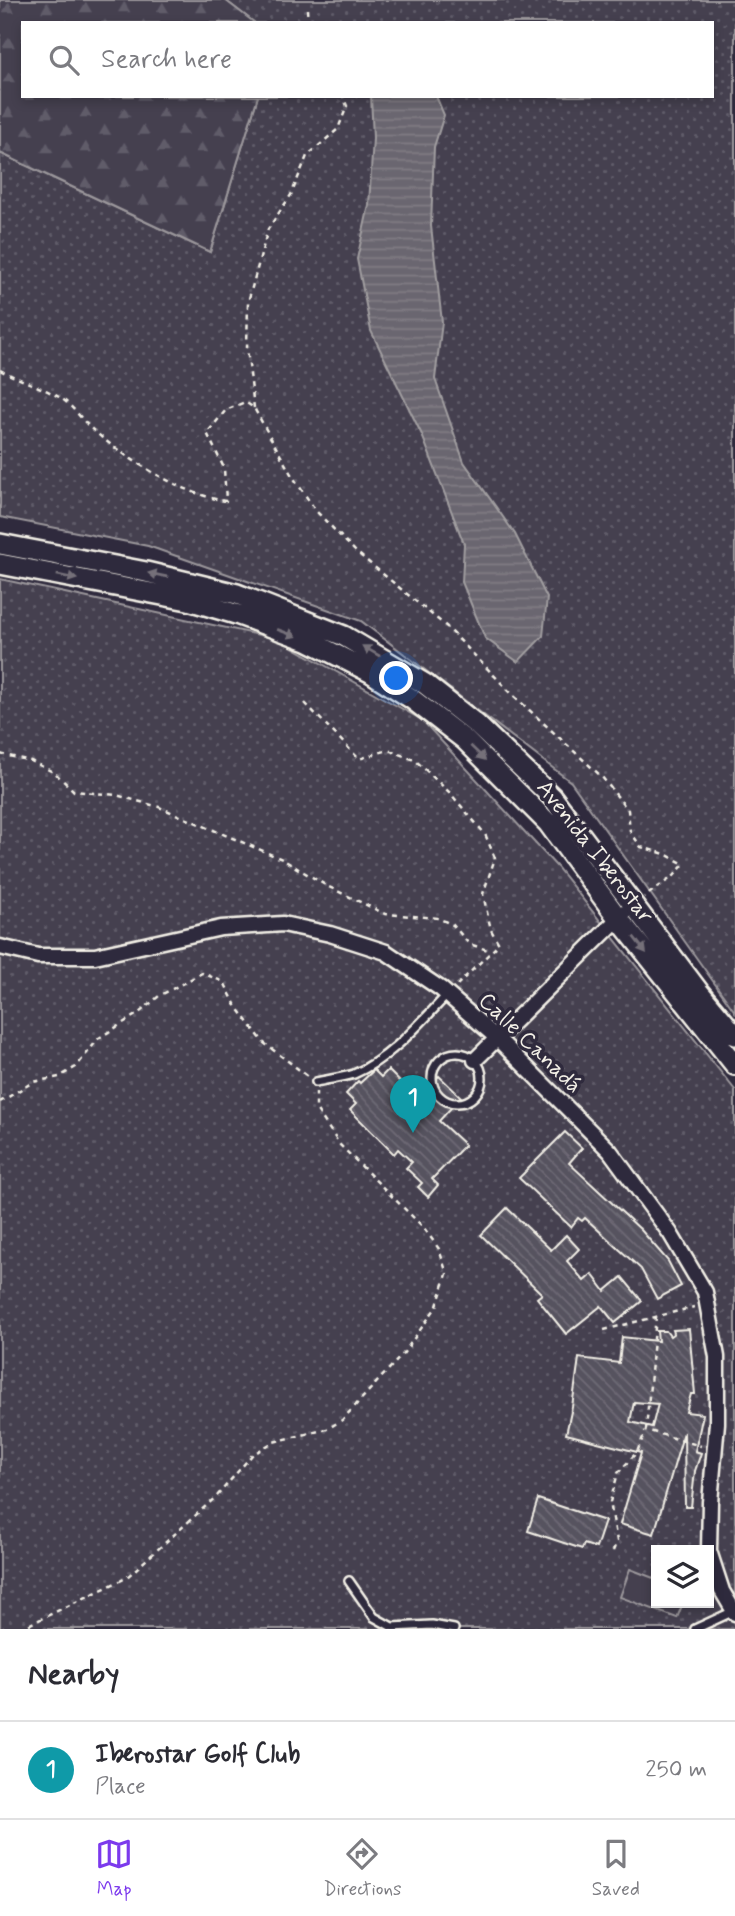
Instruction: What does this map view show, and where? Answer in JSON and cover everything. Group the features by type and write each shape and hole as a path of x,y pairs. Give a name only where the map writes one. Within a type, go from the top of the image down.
{"street":[{"name":"Avenida Iberostar","path":"0,544 213,586 344,636 425,684 477,725 552,797 699,992 735,1035"},
{"name":"Avenida Iberostar","path":"0,564 188,600 229,612 307,640 370,672 412,699 465,740 519,792 567,847 618,918 735,1065"},
{"path":"475,1060 633,905"},
{"name":"Calle Canadá","path":"0,947 38,956 95,956 221,928 283,924 330,934 386,952 447,995 497,1038 610,1151 670,1233 705,1292 717,1357 717,1423 709,1545"},
{"name":"Calle Canadá","path":"714,1566 722,1591 734,1612"}],"lane":[{"path":"316,1082 352,1074 377,1061 409,1034 447,995"},
{"path":"459,1052 475,1060 482,1074 482,1083 474,1097 451,1103 437,1094 431,1078 432,1070 443,1056 459,1052"},
{"path":"349,1581 374,1617 392,1628 432,1625 454,1629"},
{"path":"695,1629 734,1612"}],"path":[{"path":"307,9 308,21"},
{"path":"344,98 346,106 338,129 307,156 291,195 268,229 248,302 247,348 254,408 291,474 316,511 355,551 447,626 513,695 602,777 628,810 630,831 641,847 665,854 684,864 674,876 633,905"},
{"path":"0,370 62,398 82,421 114,448 164,477 206,498 226,501 224,468 207,433 226,410 245,402 254,408"},
{"path":"305,703 359,759 388,750 415,760 450,793 485,834 495,858 482,894 491,930 499,944 447,995"},
{"path":"0,754 31,761 55,773 74,791 116,795 159,807 282,859 327,886 385,914 438,918 453,925 469,944 491,951"},
{"path":"0,1102 33,1082 59,1077 76,1066 99,1038 139,1013 159,996 202,973 224,982 235,1004 264,1043 316,1082 316,1109 340,1145 424,1228 439,1249 447,1274 437,1306 403,1354 342,1420 327,1429 273,1442 252,1455 217,1496 126,1578 20,1629"},
{"path":"604,1330 707,1304"},
{"path":"613,1551 617,1541 610,1503 618,1473 637,1452 646,1430 656,1316"},
{"path":"646,1430 715,1450"}],"green space":[{"path":"0,0 225,0 252,21 21,21 21,98 257,98 210,252 0,153"},
{"path":"225,0 735,0 735,1012 571,782 361,621 148,546 0,517 0,153 210,252 257,98 714,98 714,21 252,21"},
{"path":"0,579 278,639 422,720 557,867 735,1090 735,1629 0,1629"},
{"path":"630,1569 651,1577 651,1608 681,1608 677,1618 620,1597"}],"shaded area":[{"path":"371,98 437,98 444,115 434,147 431,226 442,322 435,379 464,462 515,534 547,598 543,636 518,662 485,638 462,582 464,544 422,435 371,331 357,259 369,205 373,138"}],"building":[{"path":"374,1070 381,1077 388,1070 417,1099 439,1076 461,1097 439,1121 465,1145 432,1179 438,1185 428,1197 418,1187 422,1183 406,1168 412,1162 398,1149 394,1154 350,1110 356,1104 346,1094"},
{"path":"565,1132 582,1148 569,1163 641,1230 668,1261 681,1286 657,1299 641,1269 585,1218 582,1221 578,1218 571,1227 519,1178"},
{"path":"507,1208 551,1250 566,1235 579,1249 567,1261 584,1281 592,1274 605,1291 622,1277 642,1301 615,1323 601,1306 566,1334 537,1298 542,1294 481,1235"},
{"path":"689,1329 695,1394 691,1394 686,1412 703,1414 695,1451 701,1453 695,1471 691,1507 685,1507 684,1432 654,1534 620,1524 641,1453 566,1434 579,1358 619,1363 622,1337 658,1341 657,1331 666,1331 670,1336 674,1333 673,1330","holes":["634,1402 658,1404 652,1427 630,1422"]},
{"path":"538,1499 605,1521 596,1548 584,1544 582,1549 528,1531"}],"place":[{"name":"Iberostar Golf Club","path":"413,1133"}]}
